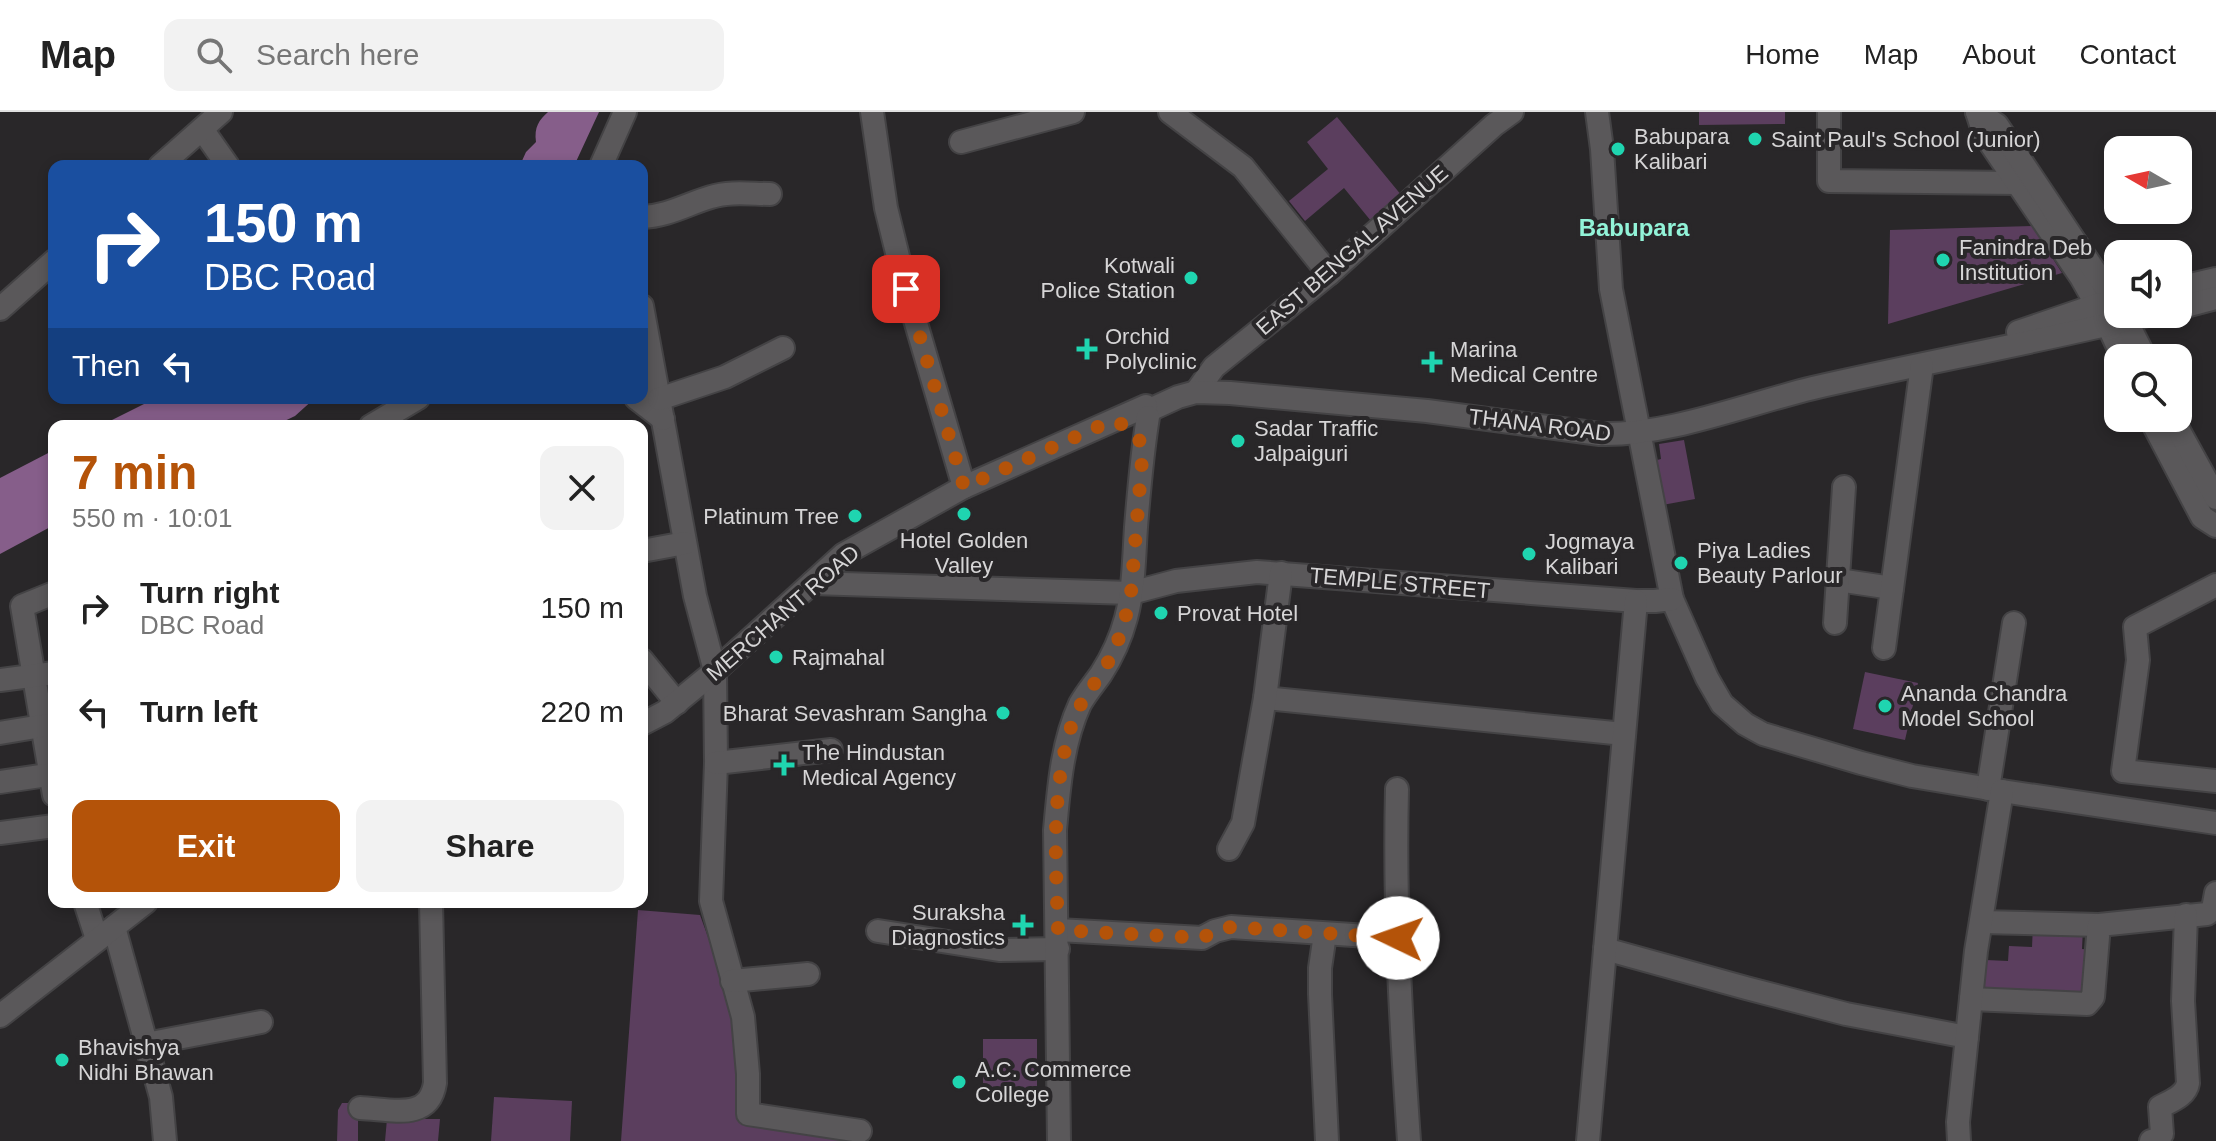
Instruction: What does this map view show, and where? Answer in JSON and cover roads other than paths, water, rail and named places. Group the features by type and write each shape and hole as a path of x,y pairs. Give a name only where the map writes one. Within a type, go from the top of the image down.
{"street":[{"path":"152,160 203,120 221,112"},
{"path":"603,160 625,112"},
{"path":"872,112 889,222 964,487"},
{"path":"961,142 1073,112"},
{"path":"1170,112 1243,167 1329,274"},
{"name":"EAST BENGAL AVENUE","path":"1196,392 1214,367 1329,274 1512,112"},
{"path":"1597,112 1611,289 1672,599 1714,692 1733,715 1755,730 1789,743 1912,776 2216,823"},
{"path":"1829,112 1829,181 2017,183"},
{"path":"2104,298 1997,125 1977,112 1984,134 2104,301"},
{"path":"166,160 203,120"},
{"path":"203,120 225,160"},
{"path":"611,139 615,160"},
{"path":"648,217 710,197 770,194"},
{"path":"0,294 48,251"},
{"path":"0,309 48,266"},
{"path":"2192,285 2216,279"},
{"path":"2192,304 2216,298"},
{"name":"THANA ROAD","path":"1149,411 1196,392 1427,411 1600,434 1639,432 2104,319"},
{"path":"648,339 695,596 715,671 716,763 711,901 743,1017 748,1114 860,1131"},
{"path":"661,409 783,348"},
{"path":"1884,648 1922,365"},
{"path":"648,403 661,409"},
{"path":"381,420 408,404"},
{"path":"1059,1141 1055,830 1058,796 1067,743 1081,702 1121,637 1131,593 1149,411"},
{"name":"MERCHANT ROAD","path":"648,721 665,712 715,671 844,554 964,487 1111,421 1149,411"},
{"path":"1111,421 1131,429 1143,448"},
{"path":"2157,432 2202,517 2216,526"},
{"path":"2180,432 2216,498"},
{"path":"1835,623 1844,487"},
{"path":"648,550 685,543"},
{"name":"TEMPLE STREET","path":"812,583 1131,593 1204,576 1257,572 1636,601 1672,599"},
{"path":"1229,849 1243,823 1265,698 1281,573"},
{"path":"1838,580 1892,588"},
{"path":"2216,585 2135,627 2138,660 2123,771 2216,781"},
{"path":"0,733 48,725 44,674 22,606 48,595"},
{"path":"1588,1141 1636,601"},
{"path":"1959,1141 1958,1122 1971,999 1979,951 2014,623"},
{"path":"648,667 677,703"},
{"path":"0,680 44,674"},
{"path":"1265,698 1624,734"},
{"path":"716,763 831,750"},
{"path":"0,782 48,781"},
{"path":"1397,789 1395,859 1409,1141"},
{"path":"0,833 48,827"},
{"path":"89,908 106,933 146,1044 161,1097 165,1141"},
{"path":"3,1006 138,908"},
{"path":"360,1108 409,1110 427,1105 433,1095 431,908"},
{"path":"1981,922 2099,925 2214,909"},
{"path":"2151,1141 2162,1134 2160,1107 2183,1093 2188,1083 2183,1001 2186,915"},
{"path":"1971,999 2090,1002 2099,925"},
{"path":"878,931 999,950 1058,939 1202,938 1231,927 1398,938"},
{"path":"1325,934 1319,984 1327,1141"},
{"path":"1605,949 1846,1014 1967,1037"},
{"path":"732,981 808,974"},
{"path":"146,1044 261,1022"}],"place":[{"name":"Saint Paul's School (Junior)","path":"1755,139"},
{"name":"Babupara Kalibari","path":"1618,149"},
{"name":"Fanindra Deb Institution","path":"1943,260"},
{"name":"Kotwali Police Station","path":"1191,278"},
{"name":"Orchid Polyclinic","path":"1087,349"},
{"name":"Marina Medical Centre","path":"1432,362"},
{"name":"Sadar Traffic Jalpaiguri","path":"1238,441"},
{"name":"Hotel Golden Valley","path":"964,514"},
{"name":"Platinum Tree","path":"855,516"},
{"name":"Jogmaya Kalibari","path":"1529,554"},
{"name":"Piya Ladies Beauty Parlour","path":"1681,563"},
{"name":"Provat Hotel","path":"1161,613"},
{"name":"Rajmahal","path":"776,657"},
{"name":"Ananda Chandra Model School","path":"1885,706"},
{"name":"Bharat Sevashram Sangha","path":"1003,713"},
{"name":"The Hindustan Medical Agency","path":"784,765"},
{"name":"Suraksha Diagnostics","path":"1023,925"},
{"name":"Bhavishya Nidhi Bhawan","path":"62,1060"},
{"name":"A.C. Commerce College","path":"959,1082"}],"district":[{"name":"Babupara","path":"1634,227"}]}
